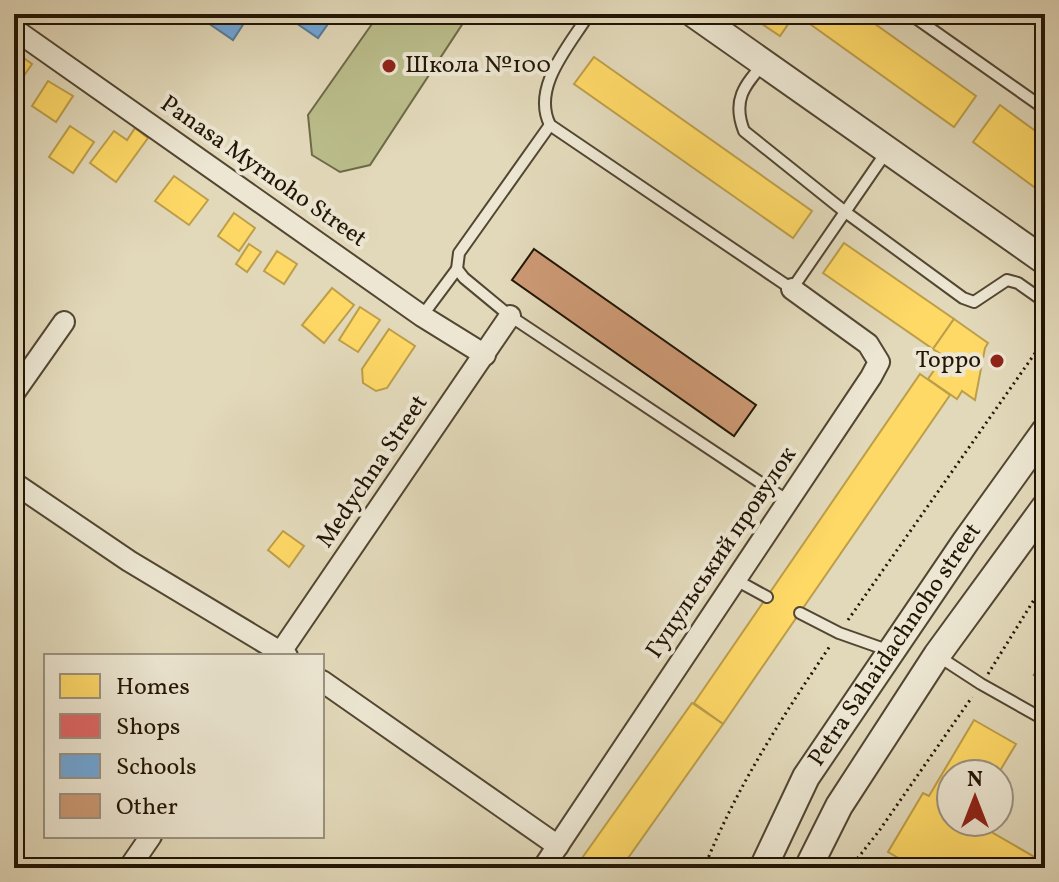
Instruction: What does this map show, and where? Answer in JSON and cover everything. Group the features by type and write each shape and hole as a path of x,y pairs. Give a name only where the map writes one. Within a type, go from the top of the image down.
{"street":[{"path":"694,14 765,61 1045,261"},
{"name":"Panasa Myrnoho Street","path":"14,29 422,316 485,355"},
{"name":"Гуцульський провулок","path":"543,868 879,362 868,344 792,289"},
{"name":"Medychna Street","path":"283,654 510,316"},
{"path":"14,393 64,322"},
{"name":"Petra Sahaidachnoho street","path":"763,868 806,777 966,541 1045,431"},
{"path":"16,490 280,654"},
{"name":"Petra Sahaidachnoho street","path":"808,868 839,806 937,655 1045,507"},
{"path":"324,682 558,846"},
{"path":"129,868 150,838"}],"lane":[{"path":"589,14 545,89 545,115 550,125 792,289 887,151"},
{"path":"910,14 1045,109"},
{"path":"765,61 747,83 742,95 738,115 744,131 844,211 968,301 974,302 1007,280 1018,283 1045,302"},
{"path":"422,316 457,269 459,253 550,125"},
{"path":"457,269 510,316 788,501"},
{"path":"736,580 767,597"},
{"path":"800,613 839,633 892,651"},
{"path":"937,655 1045,720"}],"path":[{"path":"704,868 719,830 757,756 839,633 1045,339"},
{"path":"850,868 981,684 1045,582"}],"green space":[{"name":"Школа №100","path":"379,14 466,14 467,17 370,165 340,172 312,155 308,115"}],"building: Homes":[{"path":"747,14 795,14 780,36"},
{"path":"796,14 861,14 976,96 954,127"},
{"path":"14,51 32,64 14,90"},
{"path":"594,57 812,211 793,238 574,84"},
{"path":"48,81 73,96 56,122 32,106"},
{"path":"1000,105 1045,138 1045,195 973,142"},
{"path":"70,126 94,142 73,173 49,157"},
{"path":"135,128 148,138 116,182 90,163 114,131 127,140"},
{"path":"174,176 208,200 189,225 155,201"},
{"path":"234,213 255,228 239,251 218,236"},
{"path":"844,243 954,319 933,349 823,273"},
{"path":"249,244 261,252 247,272 236,264"},
{"path":"277,251 297,264 284,284 264,271"},
{"path":"332,288 354,305 324,343 302,325"},
{"path":"360,307 380,320 358,352 339,340"},
{"path":"954,319 988,343 975,400 962,391 957,399 928,379 944,356 933,349"},
{"path":"389,329 415,346 387,388 376,391 363,383 362,369"},
{"path":"920,374 950,395 723,724 694,703"},
{"path":"283,531 304,546 289,567 268,550"},
{"path":"692,703 723,724 621,868 575,868"},
{"path":"974,720 1016,744 1008,758 952,758"},
{"path":"935,786 935,838 1002,838 1045,863 1045,868 916,868 888,852 923,793 929,796"}],"building: Shops":[{"path":"1045,659 1045,682 1034,675"}],"building: Schools":[{"path":"195,14 250,14 233,40"},
{"path":"283,14 335,14 318,38"}],"building: Other":[{"path":"534,249 756,405 734,436 512,280"}],"place":[{"name":"Школа №100","path":"389,66"},
{"name":"Торро","path":"997,361"}]}
